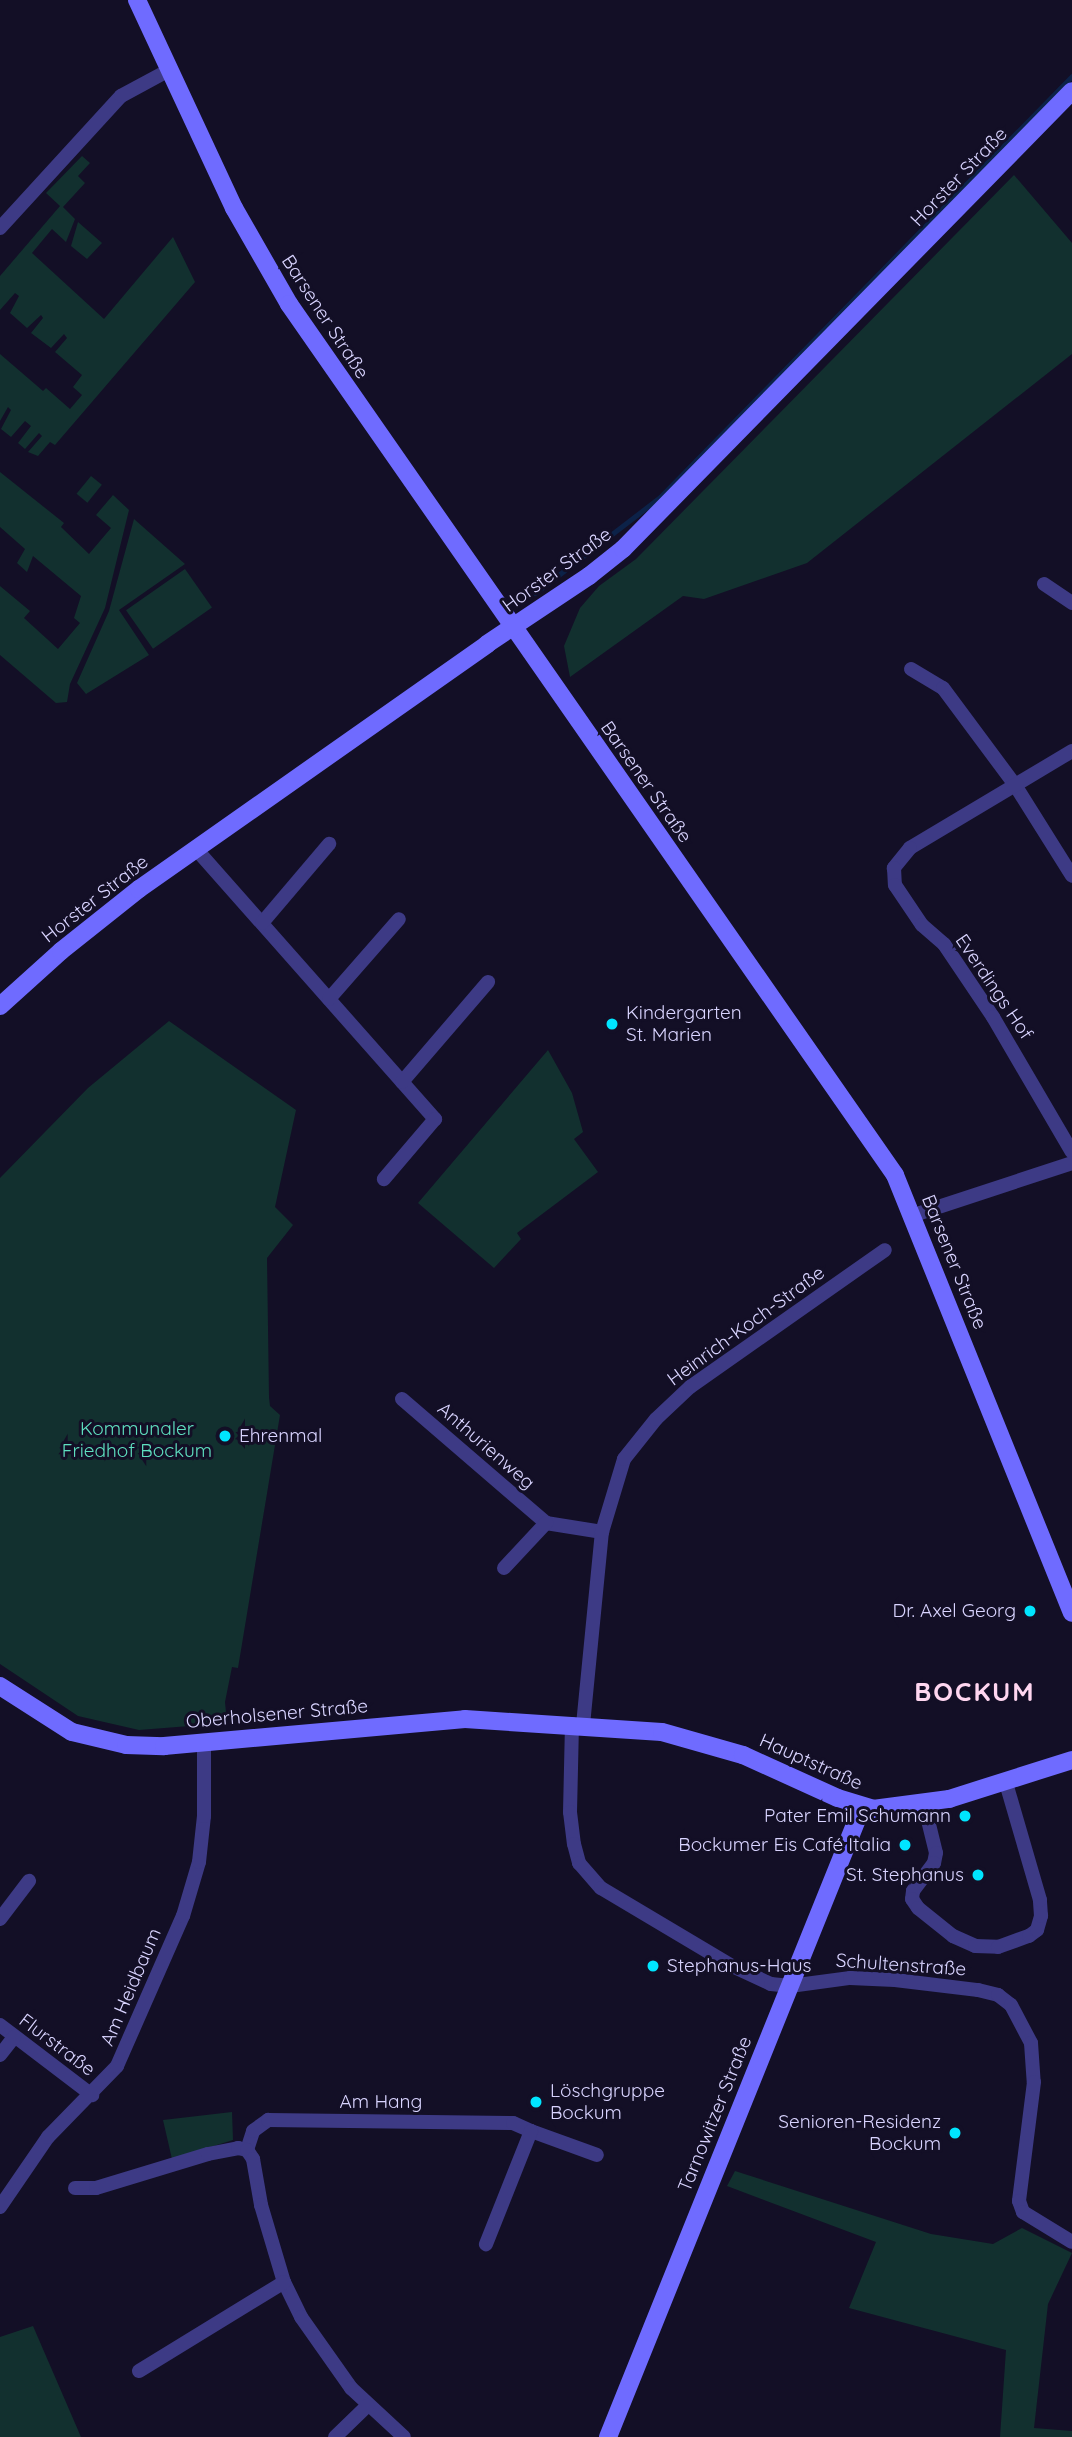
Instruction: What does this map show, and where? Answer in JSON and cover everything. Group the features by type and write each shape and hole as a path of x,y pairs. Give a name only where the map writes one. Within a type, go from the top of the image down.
{"street":[{"name":"Barsener Straße","path":"137,0 244,226 289,304 883,1155 914,1215 1072,1613"},
{"path":"0,228 121,96 169,69"},
{"name":"Horster Straße","path":"0,1006 101,919 196,849 589,576 623,549 1072,91"},
{"path":"1044,584 1072,603"},
{"path":"911,669 943,688 1015,785 1072,876"},
{"name":"Everdings Hof","path":"1072,751 910,848 894,868 895,885 922,925 944,944 993,1017 1072,1152"},
{"path":"261,923 329,844"},
{"path":"196,849 435,1119 384,1179"},
{"path":"329,999 399,919"},
{"path":"402,1082 488,982"},
{"path":"914,1215 1072,1163"},
{"name":"Heinrich-Koch-Straße","path":"578,1725 602,1532 624,1459 656,1419 690,1387 884,1250"},
{"name":"Anthurienweg","path":"402,1399 545,1523"},
{"path":"504,1568 545,1523 602,1532"},
{"name":"Oberholsener Straße","path":"0,1686 60,1725 83,1736 126,1745 204,1743 465,1720 578,1725"},
{"name":"Hauptstraße","path":"578,1725 662,1732 712,1744 862,1807 886,1809 924,1804 1006,1783 1072,1760"},
{"name":"Schultenstraße","path":"578,1725 570,1812 574,1844 579,1863 601,1888 732,1966 771,1984 790,1986 850,1978 895,1980 978,1990 998,1995 1011,2005 1031,2043 1034,2082 1019,2185 1023,2212 1072,2242"},
{"name":"Am Heidbaum","path":"0,2207 48,2137 92,2095 117,2066 183,1916 199,1862 204,1816 204,1743"},
{"path":"924,1804 936,1853 934,1863 913,1891 912,1899 918,1908 953,1936 975,1945 998,1947 1029,1936 1037,1930 1041,1916 1040,1900 1006,1783"},
{"name":"Tarnowitzer Straße","path":"608,2437 862,1807"},
{"path":"0,1919 29,1881"},
{"name":"Flurstraße","path":"0,2025 92,2095"},
{"path":"0,2055 15,2037"},
{"name":"Am Hang","path":"247,2150 253,2131 268,2120 492,2122 513,2123 597,2155"},
{"path":"486,2244 531,2131"},
{"path":"75,2188 96,2188 208,2154 238,2148 247,2150 253,2159 261,2205 284,2282 324,2353 367,2406 404,2437"},
{"path":"139,2371 284,2282"},
{"path":"335,2437 367,2406"}],"green space":[{"path":"82,156 90,163 78,176 85,183 63,207 75,219 66,242 52,229 32,253 104,319 173,237 195,282 55,445 50,442 38,456 28,452 42,436 39,433 25,449 18,443 31,426 25,421 11,437 1,429 11,410 8,407 0,421 0,354 43,391 46,388 70,409 82,395 73,387 82,375 55,352 67,338 64,334 51,348 31,333 43,318 41,315 27,328 10,313 19,296 15,293 0,310 0,276 60,206 46,193"},
{"path":"1014,175 1072,243 1072,354 807,563 704,599 683,596 570,677 564,646 580,608 599,586 636,559"},
{"path":"78,222 102,243 87,259 71,246"},
{"path":"0,472 64,523 61,527 89,554 111,528 96,515 113,495 129,510 105,608 70,684 67,702 56,703 0,655 0,586 30,611 24,618 58,649 80,623 74,618 81,596 33,556 27,572 17,563 25,549 0,527"},
{"path":"91,476 102,485 87,503 77,494"},
{"path":"134,519 185,564 119,610 149,655 86,694 77,683 109,611"},
{"path":"185,569 212,608 153,649 126,610"},
{"name":"Kommunaler Friedhof Bockum","path":"169,1021 296,1110 275,1207 293,1225 267,1258 269,1397 270,1406 280,1415 238,1668 232,1667 225,1702 227,1723 139,1730 78,1716 0,1664 0,1178 88,1088"},
{"path":"548,1050 572,1093 583,1132 574,1139 598,1172 517,1233 521,1239 494,1268 418,1203"},
{"path":"232,2112 233,2140 172,2159 163,2120"},
{"path":"735,2171 931,2234 993,2244 1022,2228 1072,2253 1048,2304 1034,2428 1072,2431 1072,2437 1000,2437 1006,2350 849,2308 876,2242 727,2186"},
{"path":"33,2326 81,2437 0,2437 0,2337"}],"waterway":[{"path":"535,593 660,497 1072,76"}],"place":[{"name":"Kindergarten St. Marien","path":"612,1024"},
{"name":"Ehrenmal","path":"225,1436"},
{"name":"Dr. Axel Georg","path":"1030,1611"},
{"name":"Pater Emil Schumann","path":"965,1816"},
{"name":"Bockumer Eis Café Italia","path":"905,1845"},
{"name":"St. Stephanus","path":"978,1875"},
{"name":"Stephanus-Haus","path":"653,1966"},
{"name":"Löschgruppe Bockum","path":"536,2102"},
{"name":"Senioren-Residenz Bockum","path":"955,2133"}],"district":[{"name":"BOCKUM","path":"975,1692"}]}
